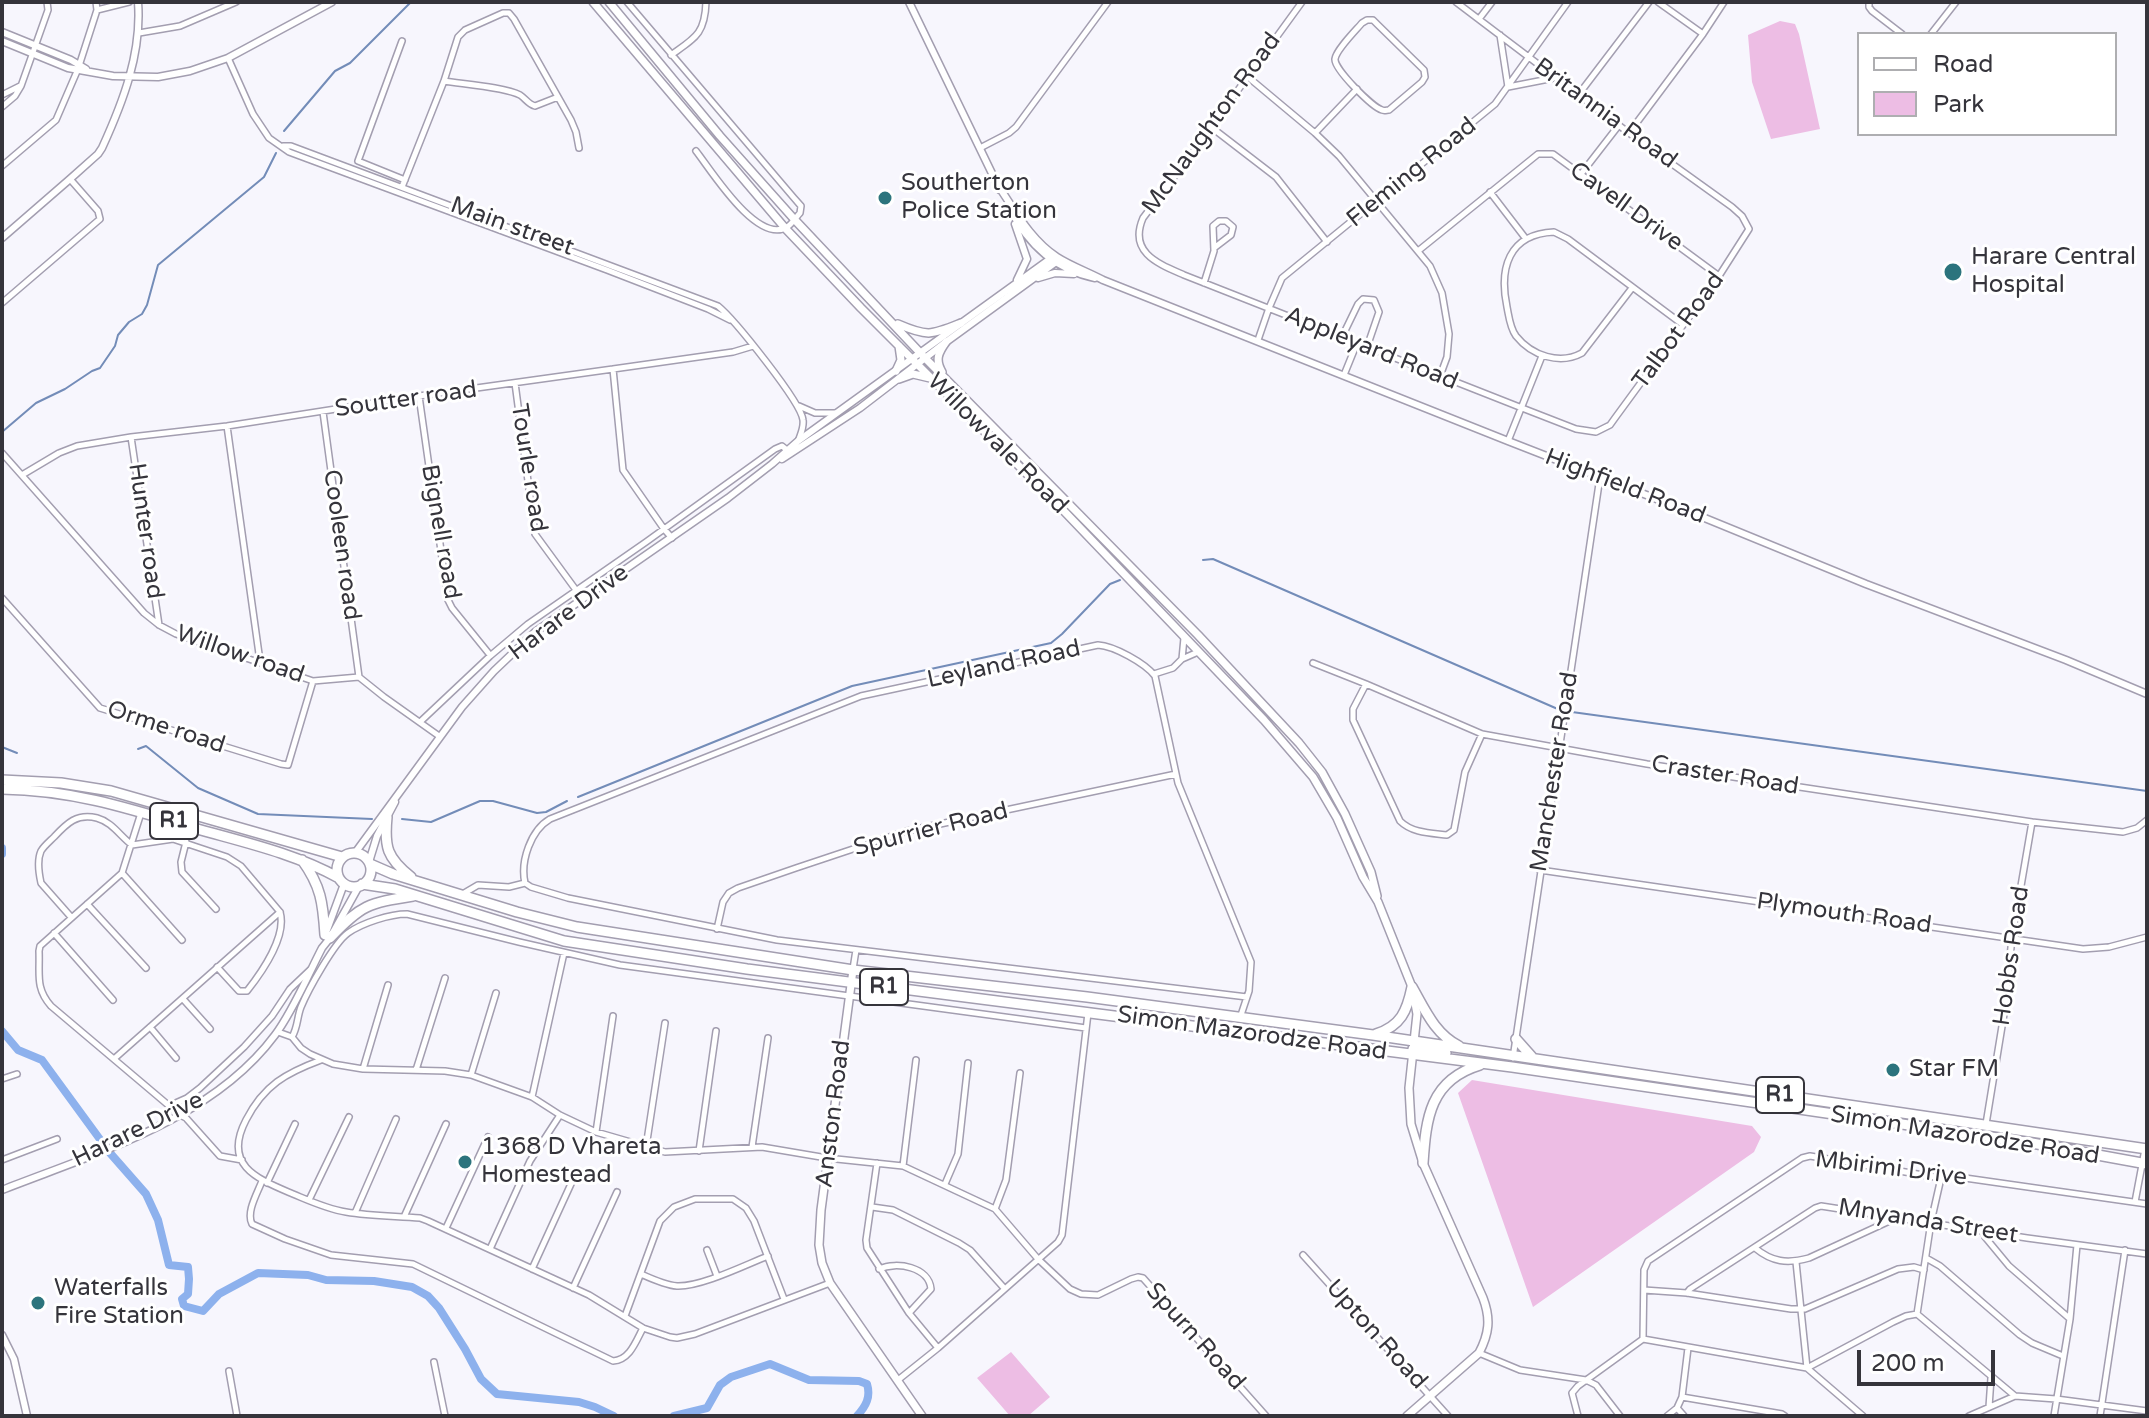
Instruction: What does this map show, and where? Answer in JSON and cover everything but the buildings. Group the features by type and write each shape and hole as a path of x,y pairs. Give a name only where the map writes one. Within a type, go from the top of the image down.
{"highway":[{"name":"R1","path":"2,780 61,783 111,791 342,857"},
{"name":"R1","path":"2,789 80,796 141,812 301,859 341,881"},
{"path":"387,817 385,835 388,849 399,867 417,881"},
{"path":"341,881 337,867 342,857 355,853"},
{"name":"Simon Mazorodze Road","path":"355,853 361,854 369,863 417,881 547,921 577,927 853,970 1373,1035 1413,1049 1483,1064 2032,1143 2145,1164"},
{"path":"301,859 319,887 328,936"},
{"path":"360,885 370,876 369,863"},
{"name":"Simon Mazorodze Road","path":"341,881 351,887 360,885 395,889 564,941 805,977 1413,1049 1465,1050 1514,1056 2146,1149"},
{"path":"328,936 365,907 417,896"},
{"path":"1373,1035 1388,1030 1400,1021 1412,987"},
{"path":"1412,987 1447,1041 1465,1050"},
{"path":"1516,1039 1533,1059"},
{"path":"1514,1056 1518,1061 1539,1065 1554,1073"},
{"path":"1423,1163 1426,1125 1439,1092 1459,1073 1483,1064"},
{"path":"1986,1126 1995,1132 2016,1135 2032,1143"}],"main road":[{"name":"Willowvale Road","path":"593,2 785,228 1272,728 1313,777 1378,902"},
{"name":"Willowvale Road","path":"609,2 794,219 944,377 1198,635 1322,772 1371,872 1378,902 1412,987 1417,1014 1409,1110 1411,1124 1423,1163 1489,1317 1485,1341 1479,1353"},
{"path":"892,322 924,334 936,333 961,323"},
{"path":"944,377 938,361 946,342"},
{"path":"898,345 901,360 897,375 932,378"},
{"name":"Anston Road","path":"853,970 827,1158 819,1245 830,1283 922,1416"},
{"path":"1407,1416 1479,1353"}],"street":[{"path":"2,107 21,86 48,10 47,2"},
{"path":"2,166 56,120 78,67 97,10 96,2"},
{"path":"97,10 129,2"},
{"path":"2,238 102,148 135,57 139,33 138,2"},
{"path":"139,33 180,26 236,2"},
{"path":"2,41 33,55 113,76 158,77 190,71 228,58 332,2"},
{"path":"627,2 802,210 785,228 770,229 760,225 744,212 696,151"},
{"path":"671,55 701,32 706,2"},
{"path":"909,2 1012,214 1027,259 1016,284"},
{"path":"980,148 1016,127 1108,2"},
{"name":"McNaughton Road","path":"1145,251 1138,230 1143,218 1302,2"},
{"name":"Britannia Road","path":"1456,2 1742,216 1749,229"},
{"path":"1479,19 1492,2"},
{"name":"Fleming Road","path":"1258,340 1279,282 1288,272 1484,115 1508,87 1568,2"},
{"path":"1579,94 1649,2"},
{"path":"1658,2 1703,34"},
{"path":"1629,133 1724,2"},
{"path":"1869,2 1872,11 1899,32"},
{"path":"1933,32 1956,2"},
{"path":"402,41 358,161 403,186 458,37 465,30 506,13 514,19 575,128 579,148"},
{"path":"1373,20 1418,63 1425,77 1389,110 1379,108 1357,89 1337,68 1335,58 1362,23 1373,20"},
{"path":"2,32 78,67"},
{"path":"1500,35 1508,87 1555,78"},
{"name":"Main street","path":"228,58 253,114 269,138 283,146 291,146 403,186 711,302 735,322 798,406"},
{"path":"1248,77 1339,156 1430,266 1442,293 1449,334 1447,357 1440,376"},
{"path":"444,81 508,91 535,106 558,97"},
{"path":"2,95 21,86"},
{"path":"1315,133 1357,89"},
{"path":"1581,174 1619,125"},
{"path":"1211,127 1276,177 1327,242"},
{"name":"Cavell Drive","path":"1418,251 1538,154 1553,154 1719,276"},
{"path":"2,303 100,219 98,211 70,179"},
{"path":"999,187 1030,232 1054,259"},
{"path":"1490,192 1526,239"},
{"path":"1012,214 1032,243 1054,259"},
{"path":"1204,283 1214,248 1213,226 1219,221 1226,221 1233,227 1231,235 1214,248"},
{"name":"Talbot Road","path":"1603,429 1615,418 1719,276 1749,229"},
{"path":"1632,288 1582,353 1566,359 1542,356 1515,336 1504,295 1503,275 1507,259 1526,239 1550,231 1558,233 1682,324"},
{"name":"Appleyard Road","path":"1145,251 1159,265 1576,429 1596,432 1603,429"},
{"name":"Highfield Road","path":"1054,259 1077,274 1103,280"},
{"name":"Highfield Road","path":"1054,259 2147,694"},
{"name":"Harare Drive","path":"923,355 946,342 1031,280 1054,259"},
{"name":"Harare Drive","path":"355,853 462,707 535,632 672,538 772,464 852,413 961,323 1054,259"},
{"path":"1031,280 1055,273 1077,274"},
{"path":"1342,337 1358,304 1363,299 1374,300 1379,312 1367,347"},
{"path":"1344,375 1357,343"},
{"name":"Soutter road","path":"22,475 68,449 131,437 323,412 733,352 753,346"},
{"path":"1508,441 1542,356"},
{"path":"613,369 623,470 672,538"},
{"name":"Harare Drive","path":"772,464 798,441 897,375"},
{"name":"Tourle road","path":"515,383 535,534 576,590"},
{"name":"Bignell road","path":"419,396 448,600 490,656"},
{"path":"798,406 815,413 838,413"},
{"path":"798,406 803,423 798,441"},
{"name":"Cooleen road","path":"323,412 359,677"},
{"path":"227,426 260,661"},
{"name":"Hunter road","path":"131,437 159,625"},
{"path":"420,722 528,624 775,449 782,446 787,450"},
{"name":"Willow road","path":"2,453 144,613 159,625 176,634 313,681 359,677"},
{"name":"Manchester Road","path":"1512,1067 1600,477"},
{"name":"Orme road","path":"2,598 100,708 281,764 288,765 313,681"},
{"path":"1182,659 1185,637"},
{"name":"Leyland Road","path":"525,883 523,872 532,838 539,826 550,819 845,701 1098,645 1112,648 1154,674"},
{"path":"1198,652 1182,659 1173,668 1154,674 1176,774 1251,962 1249,991 1240,1019"},
{"name":"Craster Road","path":"1313,663 1482,734 1560,749 2032,822 2123,832 2137,828 2147,820"},
{"path":"359,677 439,736"},
{"path":"1366,684 1353,709 1353,720 1400,821 1414,830 1447,835 1454,830 1465,772 1482,734"},
{"name":"Spurrier Road","path":"717,929 723,902 729,893 796,868 907,831 1176,774"},
{"name":"Harare Drive","path":"369,863 377,836 398,795"},
{"path":"141,812 122,873 40,946 41,993 51,1006 186,1118 220,1156 242,1160"},
{"path":"71,917 39,877 42,850 64,825 75,818 85,816 105,821 132,845 173,839 214,851 235,862 280,912 282,927 275,946 247,991 239,991 217,967"},
{"name":"Hobbs Road","path":"1984,1137 2032,822"},
{"path":"186,842 182,872 216,909"},
{"name":"Plymouth Road","path":"1540,870 2093,950 2147,937"},
{"path":"122,873 182,940"},
{"path":"328,936 341,881"},
{"path":"461,895 478,885 509,887 525,883 568,898 777,940 1247,997"},
{"path":"328,936 360,885"},
{"path":"87,904 146,968"},
{"path":"115,1058 280,912"},
{"path":"292,1037 308,993 342,938 357,928 390,915 407,914 620,965 1086,1028"},
{"path":"54,933 113,1000"},
{"name":"Harare Drive","path":"2,1190 133,1137 180,1115 224,1087 259,1055 278,1032 328,936"},
{"path":"853,970 856,950"},
{"path":"532,1097 564,953"},
{"path":"169,1106 200,1088 244,1047 272,1016 290,989 311,969"},
{"path":"803,990 805,977"},
{"path":"416,1070 445,978"},
{"path":"363,1069 388,985"},
{"path":"471,1075 496,993"},
{"path":"183,999 210,1029"},
{"path":"898,1380 1058,1242 1063,1228 1088,1012"},
{"path":"596,1132 613,1016"},
{"path":"646,1147 665,1023"},
{"path":"150,1027 176,1058"},
{"path":"699,1151 716,1031"},
{"path":"278,1032 292,1037 301,1048 321,1060 363,1069 445,1071 471,1075 532,1097 596,1132 672,1153 752,1147 903,1166 995,1209 1038,1259"},
{"path":"752,1147 768,1038"},
{"path":"321,1060 290,1072 263,1093 242,1127 239,1143 242,1160 248,1171 264,1182 331,1208 420,1218 573,1288 643,1328 670,1337 686,1336 830,1283"},
{"path":"903,1166 916,1060"},
{"path":"945,1184 958,1154 968,1063"},
{"path":"995,1209 1006,1180 1020,1073"},
{"path":"2,1079 17,1074"},
{"path":"490,1249 530,1161 560,1115"},
{"path":"309,1200 349,1117"},
{"path":"355,1213 396,1119"},
{"path":"295,1124 249,1215 252,1224 331,1255 413,1264 613,1361 627,1356 643,1328"},
{"path":"404,1217 446,1124"},
{"path":"446,1228 488,1137"},
{"path":"2,1160 57,1139"},
{"path":"2135,1202 2146,1149"},
{"name":"Mbirimi Drive","path":"1643,1339 1644,1270 1648,1261 1802,1158 1810,1156 1941,1178 1951,1176 2147,1204"},
{"path":"877,1163 867,1248 909,1313 938,1348"},
{"path":"532,1269 576,1173"},
{"path":"1917,1314 1941,1178"},
{"path":"573,1288 617,1192"},
{"path":"625,1316 660,1221 674,1207 695,1199 723,1198 740,1203 750,1214 784,1299"},
{"name":"Mnyanda Street","path":"1687,1293 1821,1206 2147,1254"},
{"path":"872,1207 893,1210 959,1243 970,1250 1004,1288"},
{"path":"1755,1248 1768,1259 1796,1262 1899,1217"},
{"path":"1984,1231 1985,1237 2009,1266 2070,1319"},
{"path":"2054,1416 2070,1319 2077,1245"},
{"path":"707,1250 717,1276"},
{"path":"2100,1416 2125,1250"},
{"name":"Upton Road","path":"1303,1255 1448,1416"},
{"path":"641,1274 678,1286 694,1284 768,1256"},
{"path":"1926,1258 1940,1266 2020,1335 2063,1356"},
{"name":"Spurn Road","path":"1038,1259 1070,1289 1081,1294 1098,1295 1131,1279 1143,1278 1266,1416"},
{"path":"1796,1262 1807,1368"},
{"path":"879,1269 903,1267 921,1272 929,1279 929,1293 909,1313"},
{"path":"1644,1290 1801,1309 1815,1306 1898,1269 1914,1267 1924,1270"},
{"path":"1807,1368 1875,1331 1917,1314"},
{"path":"1917,1314 2015,1396"},
{"path":"2,1335 14,1359 27,1416"},
{"path":"1578,1416 1572,1393 1643,1339 1807,1368 1863,1416"},
{"path":"1667,1416 1677,1408 1682,1397 1688,1347"},
{"path":"1479,1353 1520,1370 1586,1380 1596,1385 1620,1416"},
{"path":"434,1362 445,1416"},
{"path":"229,1371 237,1416"},
{"path":"1989,1407 1991,1377"},
{"path":"1969,1416 2015,1396 2147,1411"},
{"path":"1682,1397 1785,1416"},
{"path":"1677,1408 1684,1416"}],"green space":[{"path":"1780,21 1795,24 1799,34 1820,129 1771,139 1752,82 1748,35"},
{"path":"1472,1080 1752,1126 1761,1137 1754,1152 1533,1307 1458,1093"},
{"path":"1011,1352 1050,1397 1028,1416 1010,1416 977,1378"}],"waterway":[{"path":"284,131 335,71 350,63 411,2"},
{"path":"2,432 36,403 100,368 115,346 118,335 129,322 142,314 158,265 264,177 276,153"},
{"path":"1203,560 1213,559 1560,710"},
{"path":"578,797 852,686 1051,643 1110,584 1120,580"},
{"path":"1572,712 2147,791"},
{"path":"138,749 146,746 198,788 258,814 372,819"},
{"path":"2,747 17,753"},
{"path":"402,819 431,822 480,801 493,801 537,813 546,812 567,801"},
{"path":"2,848 2,854"},
{"path":"2,1031 18,1050 42,1060 110,1153 146,1194 158,1220 169,1265 188,1267 188,1294 182,1299 184,1306 203,1311 219,1294 258,1273 308,1275 326,1280 374,1281 412,1287 428,1296 439,1308 481,1379 497,1394 579,1402 614,1416"},
{"path":"674,1416 707,1408 720,1385 731,1377 770,1364 809,1380 859,1381 867,1384 867,1401 857,1416"}],"place":[{"name":"Southerton Police Station","path":"885,198"},
{"name":"Harare Central Hospital","path":"1953,272"},
{"name":"Star FM","path":"1893,1070"},
{"name":"1368 D Vhareta Homestead","path":"465,1162"},
{"name":"Waterfalls Fire Station","path":"38,1303"}]}
